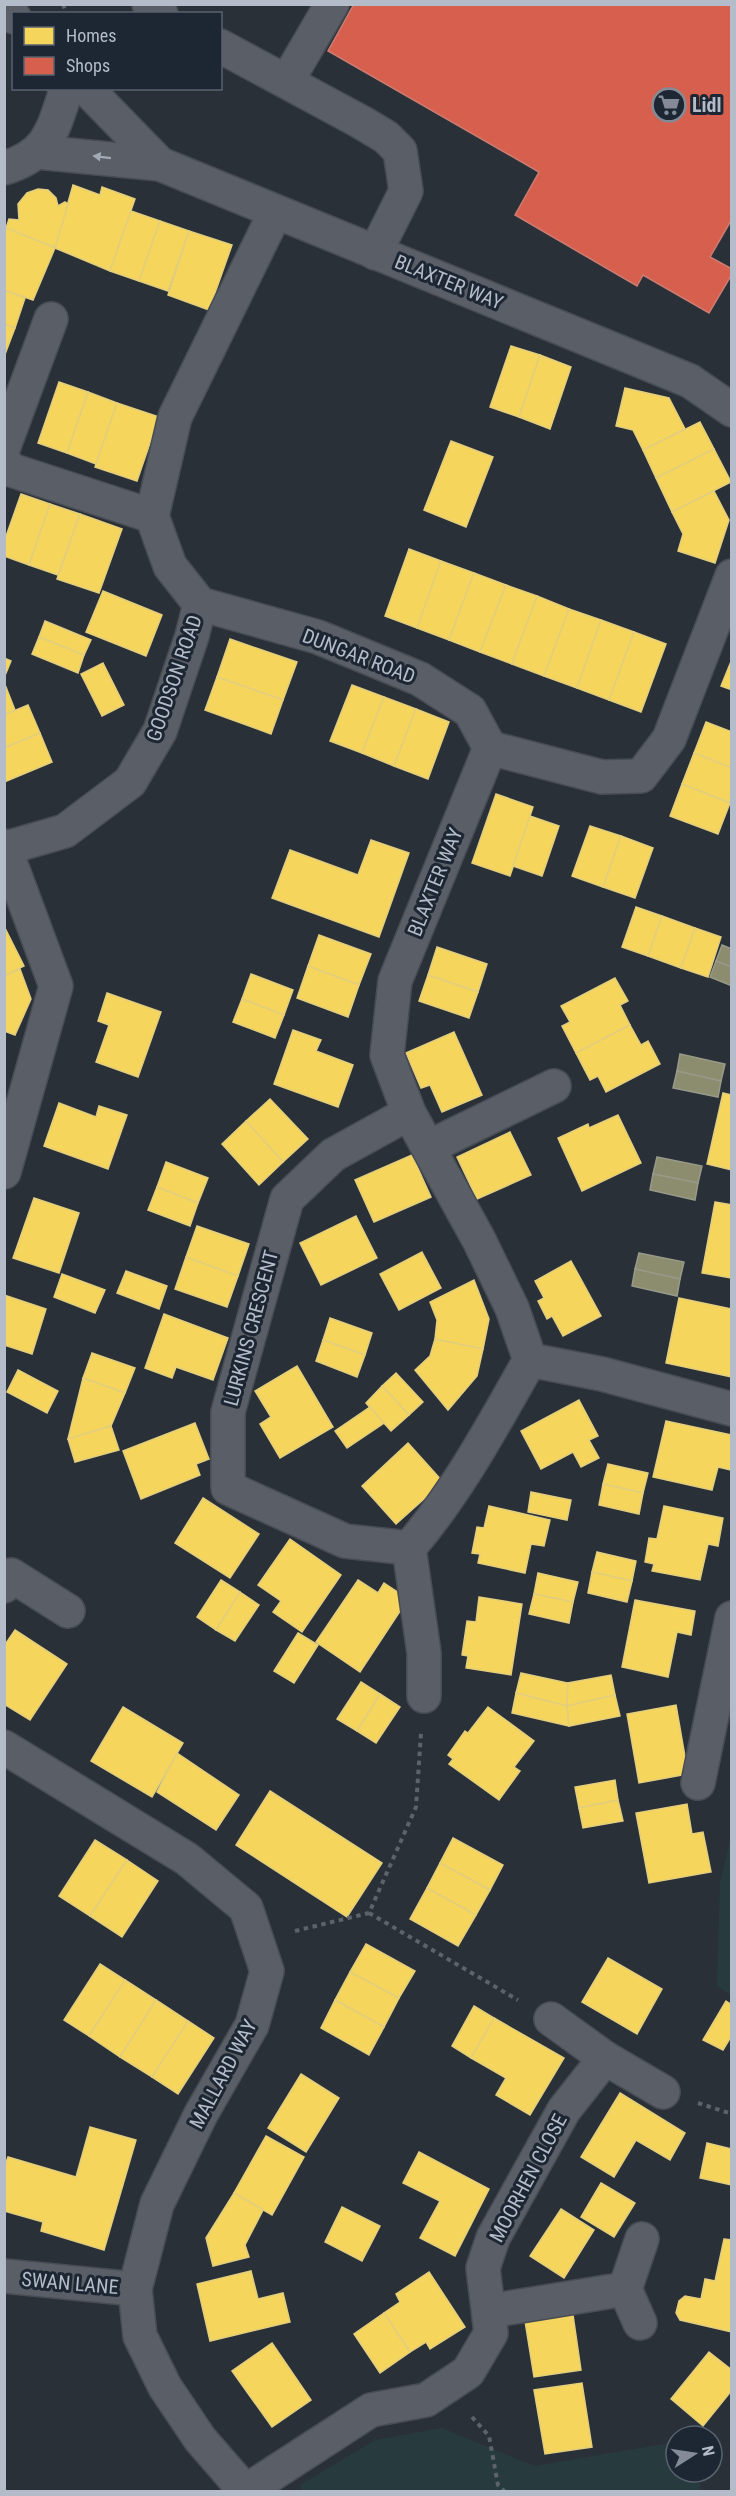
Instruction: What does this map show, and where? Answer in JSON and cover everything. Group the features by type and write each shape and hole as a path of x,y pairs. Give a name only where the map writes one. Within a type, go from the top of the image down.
{"street":[{"path":"287,81 332,4"},
{"path":"222,47 369,127 386,137 399,151 406,191 375,253"},
{"path":"16,166 50,137 65,94 64,90"},
{"name":"BLAXTER WAY","path":"88,90 160,164"},
{"name":"BLAXTER WAY","path":"16,166 69,153 160,164 690,381 732,410"},
{"path":"51,319 5,462 152,516 175,417 275,213"},
{"name":"GOODSON ROAD","path":"5,847 65,831 130,782 160,731 192,636 200,604 170,566 152,516"},
{"path":"490,748 602,777 640,777 669,739 732,576"},
{"name":"DUNGAR ROAD","path":"200,604 318,637 420,679 471,711 490,748"},
{"name":"BLAXTER WAY","path":"490,748 395,981 387,1055 409,1113 512,1308 530,1360"},
{"path":"4,1172 56,986 5,847"},
{"path":"429,1148 554,1086"},
{"name":"LURKINS CRESCENT","path":"409,1113 333,1155 287,1199 228,1412 228,1488 345,1541 409,1548"},
{"path":"424,1696 424,1653 409,1548 435,1518 486,1438 530,1360 602,1374 732,1409"},
{"path":"7,1577 68,1611"},
{"path":"698,1784 732,1618"},
{"name":"MALLARD WAY","path":"4,1747 187,1859 246,1908 257,1940 267,1971 252,2025 201,2114 157,2204 135,2289 140,2336 165,2387 200,2439 246,2491"},
{"path":"551,2019 605,2058 663,2092"},
{"name":"MOORHEN CLOSE","path":"246,2491 371,2410 426,2400 468,2372 491,2333 483,2268 493,2238 564,2110 605,2058"},
{"path":"640,2323 625,2289 642,2239"},
{"name":"SWAN LANE","path":"4,2276 135,2289"},
{"path":"490,2311 625,2289"}],"path":[{"path":"369,1912 416,1807 424,1696"},
{"path":"257,1940 369,1912 551,2019"},
{"path":"445,2387 489,2436 498,2485 505,2492"}],"green space":[{"path":"731,1837 731,1995 717,1986 720,1883"},
{"path":"442,2428 534,2466 664,2444 664,2484 701,2484 699,2492 303,2492 300,2485 375,2440"}],"building: Homes":[{"path":"73,185 100,195 102,187 135,199 110,271 55,248"},
{"path":"38,189 48,190 56,198 58,206 65,202 68,204 55,248 6,228 9,219 19,220 18,204 27,193"},
{"path":"131,211 160,221 139,281 110,271"},
{"path":"160,221 189,231 168,291 139,281"},
{"path":"4,227 55,248 33,300 4,290"},
{"path":"189,231 232,245 209,310 168,295"},
{"path":"4,290 25,298 15,328 4,324"},
{"path":"4,324 15,328 4,357"},
{"path":"511,346 540,355 519,417 490,407"},
{"path":"540,355 571,367 550,429 519,417"},
{"path":"59,382 88,392 67,453 38,443"},
{"path":"625,388 669,398 685,429 643,450 633,430 616,426"},
{"path":"88,392 117,403 96,464 67,453"},
{"path":"117,403 159,417 137,481 95,467"},
{"path":"700,422 714,449 656,478 643,450"},
{"path":"451,441 493,457 466,527 424,510"},
{"path":"714,449 731,482 672,512 656,478"},
{"path":"714,491 729,520 715,563 678,551 683,534 672,512"},
{"path":"21,494 50,504 29,565 4,556 4,542"},
{"path":"50,504 80,514 58,575 29,565"},
{"path":"80,514 122,529 99,593 57,579"},
{"path":"409,549 441,561 417,628 385,616"},
{"path":"441,561 474,573 449,640 417,628"},
{"path":"474,573 506,585 480,652 449,640"},
{"path":"506,585 537,596 512,664 480,652"},
{"path":"103,591 162,615 146,656 86,632"},
{"path":"537,596 569,609 544,676 512,664"},
{"path":"569,609 601,620 577,688 544,676"},
{"path":"601,620 634,632 609,700 577,688"},
{"path":"45,621 91,640 84,655 39,637"},
{"path":"634,632 666,644 641,712 609,700"},
{"path":"39,637 84,655 78,673 32,654"},
{"path":"230,639 297,662 283,700 217,677"},
{"path":"4,658 11,661 4,678"},
{"path":"732,659 732,690 721,686"},
{"path":"103,663 124,705 102,716 81,674"},
{"path":"217,677 283,700 271,734 205,710"},
{"path":"4,682 15,710 4,715"},
{"path":"352,685 384,697 362,753 330,741"},
{"path":"384,697 416,709 394,766 362,753"},
{"path":"28,705 40,733 4,748 4,715"},
{"path":"416,709 449,722 428,779 394,766"},
{"path":"706,722 732,732 732,768 694,753"},
{"path":"40,733 52,762 4,782 4,748"},
{"path":"694,753 732,768 730,803 682,784"},
{"path":"682,784 730,803 718,834 670,816"},
{"path":"496,794 533,807 510,876 472,863"},
{"path":"530,816 559,826 542,876 513,866"},
{"path":"590,826 621,836 603,887 572,876"},
{"path":"621,836 653,848 635,898 603,887"},
{"path":"371,840 409,853 379,937 272,898 290,850 358,875"},
{"path":"636,907 662,916 648,956 622,947"},
{"path":"662,916 695,928 681,968 648,956"},
{"path":"4,926 24,966 4,976"},
{"path":"695,928 721,937 708,977 681,968"},
{"path":"319,935 371,954 359,985 308,966"},
{"path":"437,947 487,964 478,992 428,975"},
{"path":"308,966 359,985 348,1017 297,998"},
{"path":"20,969 31,999 15,1035 4,1031 4,976"},
{"path":"251,974 293,990 284,1015 242,999"},
{"path":"428,975 478,992 469,1018 419,1001"},
{"path":"615,978 628,1001 620,1005 630,1025 576,1053 562,1026 570,1022 561,1006"},
{"path":"107,993 161,1012 138,1077 96,1062 109,1025 98,1021"},
{"path":"242,999 284,1015 275,1038 233,1022"},
{"path":"630,1025 641,1045 648,1041 660,1064 606,1092 598,1076 590,1080 576,1053"},
{"path":"293,1030 321,1040 316,1051 353,1065 338,1107 274,1084"},
{"path":"454,1032 482,1095 442,1112 430,1085 421,1088 406,1053"},
{"path":"723,1093 732,1095 732,1170 707,1164"},
{"path":"270,1099 308,1139 283,1162 246,1121"},
{"path":"59,1103 96,1117 99,1106 127,1115 108,1169 44,1146"},
{"path":"618,1115 641,1163 582,1191 558,1138 588,1124 589,1128"},
{"path":"246,1121 283,1162 259,1185 222,1144"},
{"path":"510,1132 531,1175 477,1199 457,1157"},
{"path":"412,1155 431,1197 374,1222 355,1180"},
{"path":"166,1162 208,1178 198,1203 157,1187"},
{"path":"157,1187 198,1203 190,1226 148,1210"},
{"path":"34,1198 79,1213 59,1273 13,1258"},
{"path":"715,1202 732,1205 732,1278 702,1273"},
{"path":"356,1216 377,1258 321,1285 300,1243"},
{"path":"197,1226 249,1244 238,1276 186,1257"},
{"path":"422,1252 441,1288 399,1310 380,1274"},
{"path":"186,1257 238,1276 227,1307 175,1289"},
{"path":"571,1261 601,1316 563,1336 552,1316 547,1319 538,1301 544,1298 535,1281"},
{"path":"126,1271 167,1286 159,1309 117,1293"},
{"path":"62,1274 105,1290 95,1313 54,1297"},
{"path":"474,1280 489,1319 483,1349 435,1339 437,1320 430,1302"},
{"path":"4,1295 46,1309 32,1354 4,1345"},
{"path":"679,1298 732,1309 732,1377 666,1363"},
{"path":"164,1314 228,1338 213,1380 176,1367 172,1378 145,1368"},
{"path":"330,1318 372,1333 365,1355 323,1340"},
{"path":"435,1339 483,1349 477,1376 448,1410 415,1370 430,1356"},
{"path":"323,1340 365,1355 357,1377 316,1361"},
{"path":"92,1353 135,1368 125,1393 83,1378"},
{"path":"297,1366 333,1427 280,1458 260,1424 271,1417 255,1391"},
{"path":"18,1370 58,1391 47,1413 7,1392"},
{"path":"396,1373 423,1402 409,1415 382,1386"},
{"path":"83,1378 125,1393 111,1426 68,1439"},
{"path":"382,1386 409,1415 391,1431 366,1403"},
{"path":"579,1400 598,1436 589,1440 599,1458 581,1467 573,1452 541,1469 521,1431"},
{"path":"370,1407 384,1423 347,1448 335,1431"},
{"path":"666,1421 732,1435 731,1470 718,1467 712,1490 653,1477"},
{"path":"195,1423 209,1459 196,1464 200,1475 141,1499 123,1451"},
{"path":"111,1426 119,1450 75,1462 68,1439"},
{"path":"408,1443 443,1482 396,1524 362,1486"},
{"path":"608,1464 648,1473 643,1493 603,1484"},
{"path":"603,1484 643,1493 639,1514 599,1505"},
{"path":"531,1492 571,1500 567,1520 528,1512"},
{"path":"203,1498 259,1534 230,1578 175,1543"},
{"path":"489,1506 550,1520 544,1546 531,1544 525,1573 478,1563 480,1554 472,1553 477,1527 484,1528"},
{"path":"664,1506 723,1518 718,1546 708,1544 700,1580 652,1571 654,1564 645,1562 649,1538 657,1539"},
{"path":"290,1539 341,1575 302,1632 273,1612 281,1601 258,1585"},
{"path":"597,1552 636,1561 632,1581 592,1572"},
{"path":"592,1572 632,1581 627,1602 588,1593"},
{"path":"538,1573 578,1582 573,1602 534,1594"},
{"path":"221,1580 240,1592 216,1630 197,1617"},
{"path":"358,1580 378,1593 384,1583 408,1599 360,1672 316,1642"},
{"path":"240,1592 259,1605 235,1641 216,1630"},
{"path":"534,1594 573,1602 569,1623 529,1614"},
{"path":"479,1597 522,1604 511,1675 466,1668 468,1656 462,1655 467,1621 476,1622"},
{"path":"635,1600 695,1611 691,1635 677,1632 668,1677 622,1667"},
{"path":"15,1630 67,1664 30,1720 4,1704 4,1646"},
{"path":"298,1633 318,1645 294,1683 274,1671"},
{"path":"521,1673 568,1683 567,1706 516,1693"},
{"path":"611,1675 615,1695 567,1706 568,1683"},
{"path":"361,1682 380,1694 357,1731 337,1719"},
{"path":"516,1693 567,1706 569,1726 512,1713"},
{"path":"380,1694 400,1707 376,1743 357,1731"},
{"path":"615,1695 620,1716 569,1726 567,1706"},
{"path":"676,1705 688,1774 639,1783 627,1714"},
{"path":"123,1707 183,1743 152,1797 91,1761"},
{"path":"488,1707 534,1741 514,1767 520,1771 499,1800 449,1764 453,1759 448,1755 465,1731 468,1733"},
{"path":"177,1753 239,1795 216,1830 157,1792"},
{"path":"615,1780 618,1800 579,1808 575,1787"},
{"path":"270,1791 382,1863 347,1917 236,1845"},
{"path":"618,1800 623,1821 583,1828 579,1808"},
{"path":"687,1804 692,1834 703,1832 711,1872 649,1883 636,1813"},
{"path":"453,1838 503,1865 490,1890 440,1863"},
{"path":"95,1840 127,1860 90,1916 59,1896"},
{"path":"127,1860 158,1881 122,1937 90,1916"},
{"path":"440,1863 490,1890 476,1915 427,1888"},
{"path":"427,1888 476,1915 458,1946 410,1919"},
{"path":"366,1944 415,1971 399,1998 350,1972"},
{"path":"608,1958 662,1989 637,2034 582,2002"},
{"path":"100,1964 125,1980 89,2036 64,2020"},
{"path":"350,1972 399,1998 384,2027 335,2000"},
{"path":"125,1980 156,2000 120,2057 89,2036"},
{"path":"156,2000 188,2021 152,2077 120,2057"},
{"path":"335,2000 384,2027 369,2055 321,2028"},
{"path":"726,2001 732,2005 732,2035 723,2050 703,2040"},
{"path":"474,2006 494,2018 471,2058 452,2046"},
{"path":"494,2018 564,2058 530,2115 496,2095 506,2078 471,2058"},
{"path":"188,2021 214,2038 178,2094 152,2077"},
{"path":"301,2074 339,2098 306,2152 268,2128"},
{"path":"620,2093 685,2133 670,2160 636,2140 614,2177 581,2157"},
{"path":"90,2127 136,2140 104,2250 41,2231 43,2222 4,2211 4,2168 8,2157 76,2177"},
{"path":"266,2136 304,2157 272,2215 234,2193"},
{"path":"707,2143 732,2149 732,2185 700,2178"},
{"path":"419,2152 489,2189 455,2256 420,2238 440,2201 403,2183"},
{"path":"601,2183 635,2203 614,2237 581,2217"},
{"path":"234,2193 263,2210 245,2245 249,2257 213,2266 206,2238"},
{"path":"342,2207 380,2226 362,2261 325,2242"},
{"path":"561,2209 594,2230 564,2278 530,2256"},
{"path":"724,2239 732,2240 732,2332 680,2320 676,2313 679,2301 685,2296 701,2299 705,2279 715,2281"},
{"path":"251,2271 258,2299 283,2293 290,2322 210,2341 197,2284"},
{"path":"429,2272 465,2327 430,2349 426,2342 410,2352 384,2313 400,2302 396,2294"},
{"path":"572,2308 581,2370 534,2377 524,2315"},
{"path":"384,2313 410,2352 380,2373 354,2334"},
{"path":"272,2343 311,2400 272,2427 232,2371"},
{"path":"709,2352 732,2370 732,2390 705,2424 701,2424 671,2399"},
{"path":"582,2383 592,2447 545,2454 534,2390"}],"building: Shops":[{"path":"354,4 732,5 732,219 710,257 732,269 732,274 709,313 643,275 637,286 515,215 539,172 328,51"}],"building: Industry":[{"path":"722,945 732,949 732,967 716,961"},
{"path":"716,961 732,967 732,986 710,977"},
{"path":"680,1054 725,1064 721,1081 677,1071"},
{"path":"677,1071 721,1081 718,1097 673,1088"},
{"path":"657,1157 702,1166 698,1183 653,1174"},
{"path":"653,1174 698,1183 695,1200 650,1190"},
{"path":"639,1253 684,1262 680,1279 635,1269"},
{"path":"635,1269 680,1279 677,1296 632,1286"}],"place":[{"name":"Lidl","path":"669,105"}]}
